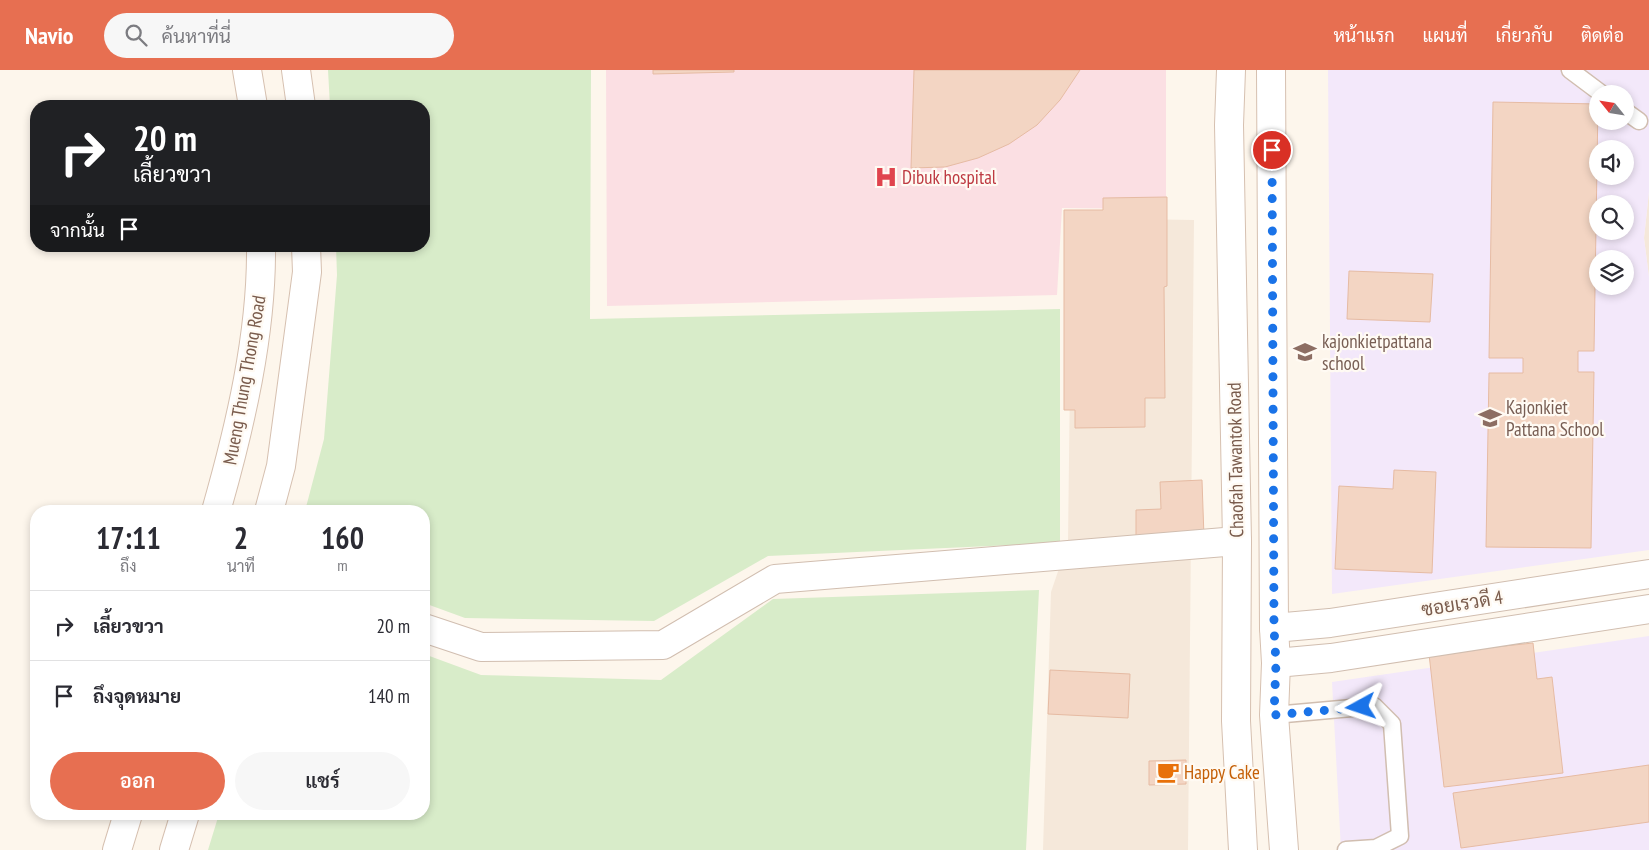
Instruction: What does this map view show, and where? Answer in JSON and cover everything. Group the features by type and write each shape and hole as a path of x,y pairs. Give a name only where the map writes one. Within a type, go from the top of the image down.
{"street":[{"path":"247,70 252,100"},
{"path":"296,70 301,100"},
{"name":"Chaofah Tawantok Road","path":"1231,70 1229,125 1237,541 1236,721 1243,850"},
{"path":"1272,70 1274,628 1276,663 1274,715 1284,850"},
{"name":"Mueng Thung Thong Road","path":"218,505 233,452 249,370 261,281 261,252"},
{"path":"271,505 281,466 307,272 306,252"},
{"path":"430,630 481,647 663,645 775,579 1237,541"},
{"name":"ซอยเรวดี 4","path":"1274,628 1330,623 1649,574"},
{"name":"ซอยเรวดี 4","path":"1276,663 1331,658 1649,609"},
{"path":"117,850 126,820"},
{"path":"174,850 183,820"}],"lane":[{"path":"1570,70 1590,85"},
{"path":"1634,118 1638,121"},
{"path":"1274,715 1374,706 1392,724 1400,836 1376,848 1346,850"}],"shaded area":[{"name":"Dibuk hospital","path":"606,70 1166,70 1166,209 1062,208 1057,295 607,306"},
{"name":"Kajonkiet Pattana School","path":"1328,70 1649,70 1649,192 1644,238 1649,277 1649,550 1332,594"},
{"path":"1649,192 1649,277 1644,238"},
{"path":"1072,218 1194,220 1188,850 1043,850 1051,592 1068,542"},
{"path":"1649,636 1649,850 1341,850 1332,682"}],"green space":[{"path":"328,70 591,70 590,319 1060,309 1060,543 768,556 654,621 465,618 430,605 430,505 307,505 324,439 337,275 336,252 430,252 430,100 330,100"},
{"path":"1039,590 1026,850 208,850 217,820 430,820 430,656 481,675 661,680 773,599"}],"building":[{"path":"653,70 734,70 734,72 653,74"},
{"path":"914,70 1080,70 1060,100 1037,125 1009,144 978,158 945,167 911,168"},
{"path":"1493,102 1589,104 1589,130 1598,130 1597,140 1589,140 1589,185 1597,185 1597,195 1589,195 1589,240 1596,240 1596,250 1589,250 1589,295 1595,295 1594,351 1578,351 1578,372 1594,372 1591,548 1486,547 1489,373 1523,373 1523,358 1489,358"},
{"path":"1167,197 1167,286 1164,287 1165,398 1145,398 1145,427 1075,428 1075,410 1064,410 1064,210 1103,210 1103,198"},
{"path":"1349,271 1433,274 1430,322 1347,319"},
{"path":"1394,470 1436,472 1432,573 1335,569 1339,486 1393,489"},
{"path":"1202,480 1204,537 1136,539 1136,510 1161,509 1160,482"},
{"path":"1533,643 1537,679 1552,677 1563,773 1444,787 1429,654"},
{"path":"1050,670 1130,674 1128,718 1048,714"},
{"name":"Happy Cake","path":"1186,760 1186,784 1149,785 1149,761"},
{"path":"1649,765 1649,822 1461,848 1453,793"}],"place":[{"name":"Dibuk hospital","path":"886,177"},
{"name":"kajonkietpattana school","path":"1305,352"},
{"name":"Kajonkiet Pattana School","path":"1490,418"},
{"name":"Happy Cake","path":"1168,772"}],"route":[{"path":"1272,150 1274,628 1276,663 1274,715 1361,707"}]}
